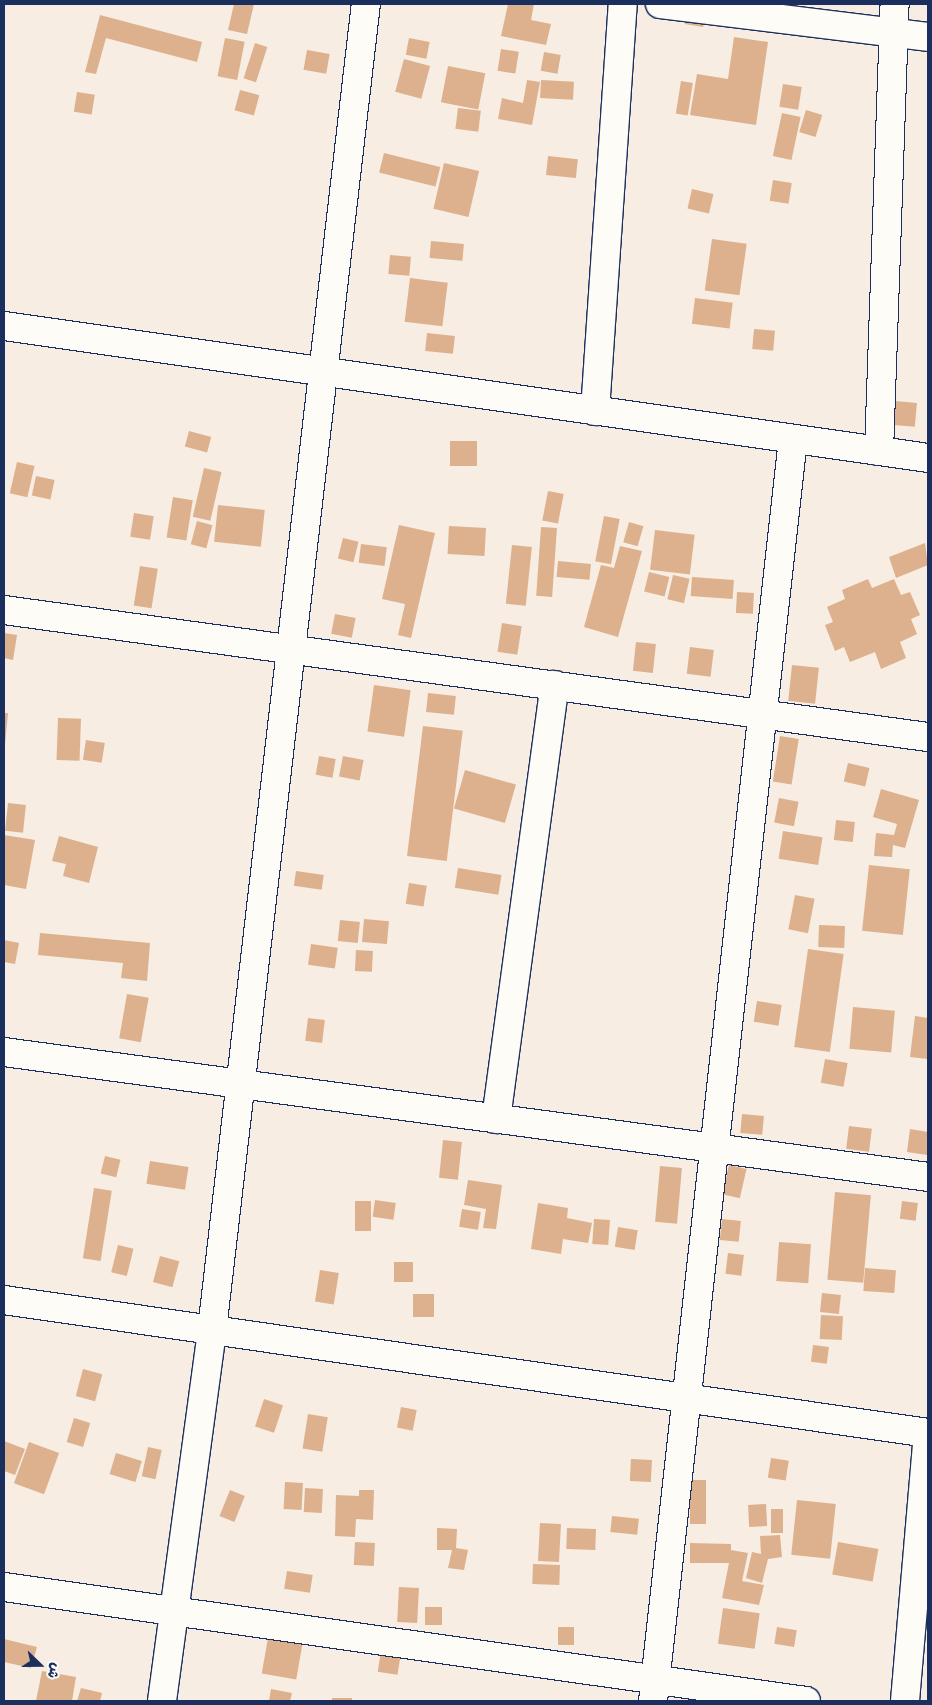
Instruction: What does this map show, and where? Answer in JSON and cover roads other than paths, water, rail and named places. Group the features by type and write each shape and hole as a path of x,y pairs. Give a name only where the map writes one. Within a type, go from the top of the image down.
{"street":[{"path":"162,1701 212,1330 366,4"},
{"path":"595,411 624,4"},
{"path":"660,4 928,37"},
{"path":"880,451 895,4"},
{"path":"4,326 928,458"},
{"path":"654,1690 689,1399 712,1148 766,714 794,439"},
{"path":"4,610 928,737"},
{"path":"496,1119 555,685"},
{"path":"4,1052 241,1086 928,1176"},
{"path":"4,1300 928,1434 905,1701"},
{"path":"4,1587 175,1608 654,1690 806,1701"}]}
